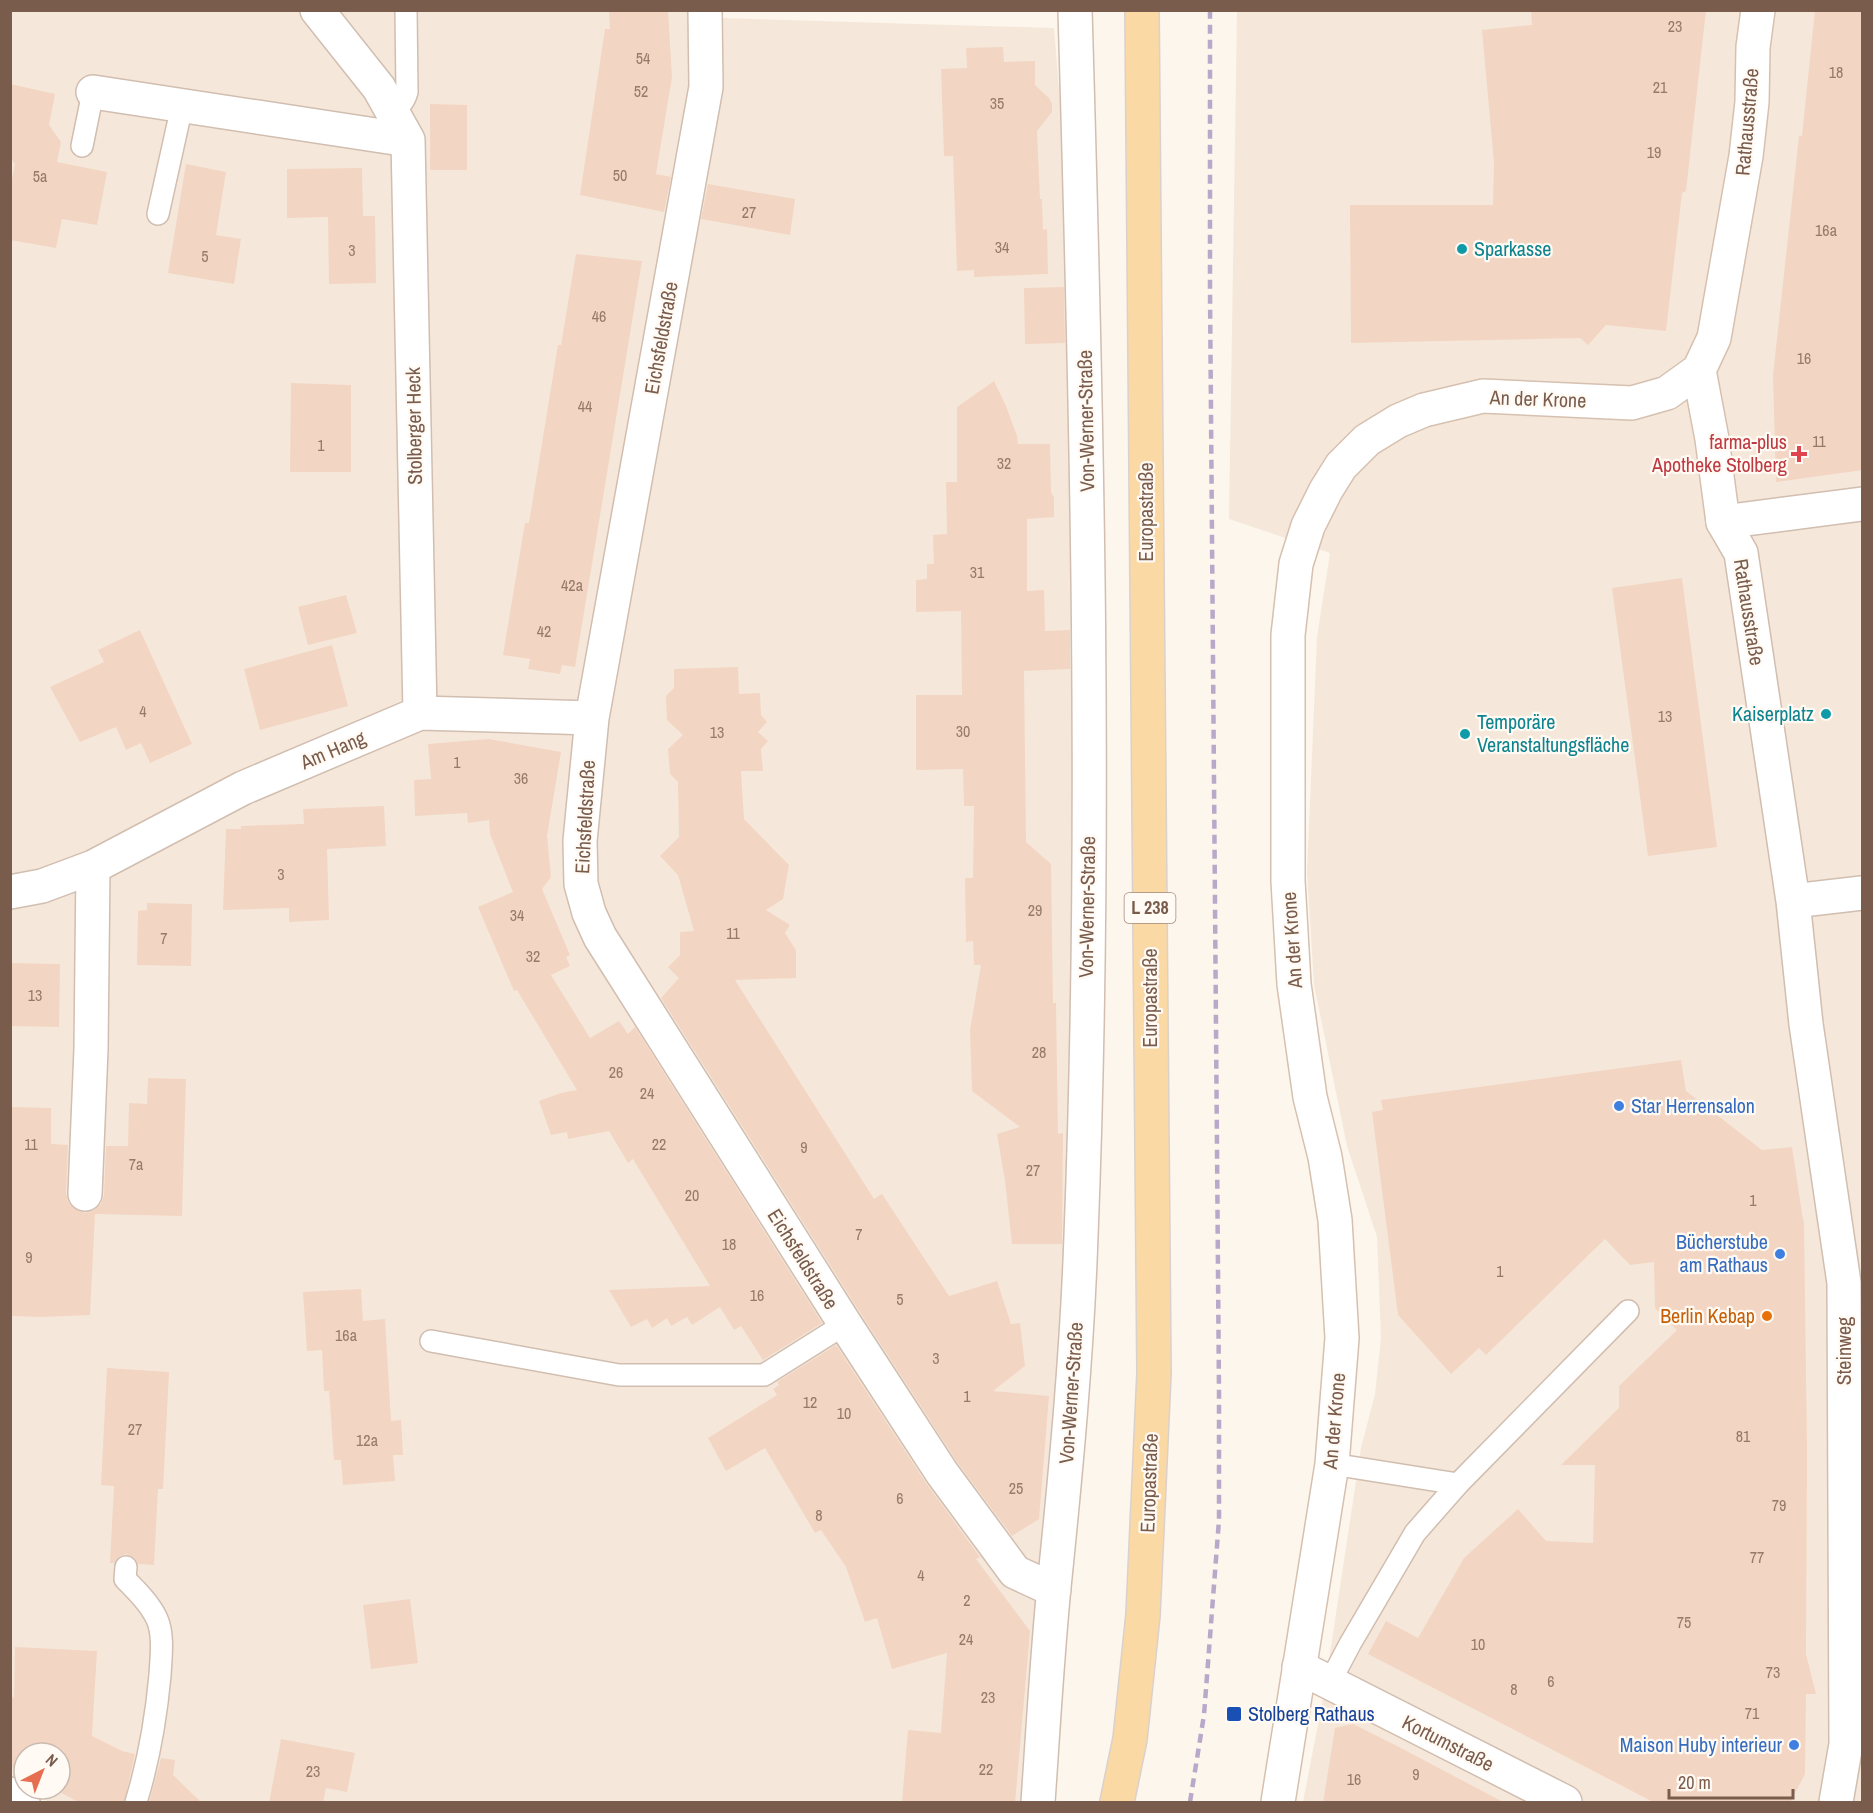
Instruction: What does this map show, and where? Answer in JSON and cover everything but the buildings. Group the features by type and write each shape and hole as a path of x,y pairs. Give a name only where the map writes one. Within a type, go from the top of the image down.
{"main road":[{"name":"Europastraße","path":"1117,1803 1130,1739 1143,1615 1154,1373 1142,10"}],"street":[{"name":"Stolberger Heck","path":"317,10 379,88 408,140 420,713"},
{"name":"Eichsfeldstraße","path":"705,10 706,87 592,718 580,842 581,884 589,913 600,937 942,1473 1015,1572 1054,1590"},
{"name":"Von-Werner-Straße","path":"1038,1803 1054,1590 1064,1502 1081,1239 1087,971 1089,686 1084,324 1075,10"},
{"name":"Rathausstraße","path":"1758,10 1753,47 1752,102 1746,156 1714,338 1699,370 1712,440 1723,522 1741,553 1793,901"},
{"path":"93,92 408,140"},
{"name":"An der Krone","path":"1278,1803 1332,1464 1342,1338 1335,1220 1325,1157 1310,1096 1294,984 1288,881 1288,635 1296,564 1308,526 1341,466 1367,440 1398,421 1424,410 1483,396 1632,403 1667,393 1699,370"},
{"path":"1723,522 1863,504"},
{"name":"Am Hang","path":"10,892 42,886 93,867 243,788 420,713 592,718"},
{"path":"85,1194 91,1049 93,867"},
{"path":"1793,901 1863,893"},
{"name":"Steinweg","path":"1793,901 1806,1024 1853,1285 1846,1744 1836,1803"},
{"name":"Kortumstraße","path":"1299,1666 1565,1803"},
{"path":"10,1794 23,1803"}],"lane":[{"path":"391,110 400,106 407,92 406,10"},
{"path":"82,146 93,92"},
{"path":"159,214 182,106"},
{"path":"1330,1682 1415,1533 1458,1484 1628,1311"},
{"path":"430,1341 619,1375 764,1375 845,1324"},
{"path":"1332,1464 1458,1484"},
{"path":"126,1567 125,1579 142,1597 158,1621 162,1650 157,1709 148,1763 136,1803"}],"shaded area":[{"path":"688,10 688,17 1054,28 1078,322 1073,1236 1030,1802 49,1802 47,1801 72,1801 72,1741 12,1741 11,1777 10,11"},
{"path":"1237,11 1862,11 1862,1802 1303,1802 1324,1693 1361,1448 1375,1394 1381,1338 1377,1237 1347,1146 1314,985 1307,872 1317,637 1330,553 1229,519"}],"railway":[{"path":"1190,1802 1204,1715 1219,1520 1210,10"}],"place":[{"name":"Sparkasse","path":"1462,249"},
{"name":"farma-plus Apotheke Stolberg","path":"1799,454"},
{"name":"Kaiserplatz","path":"1826,714"},
{"name":"Temporäre Veranstaltungsfläche","path":"1465,734"},
{"name":"Star Herrensalon","path":"1619,1106"},
{"name":"Bücherstube am Rathaus","path":"1780,1254"},
{"name":"Berlin Kebap","path":"1767,1316"},
{"name":"Stolberg Rathaus","path":"1234,1714"},
{"name":"Maison Huby interieur","path":"1794,1745"}]}
